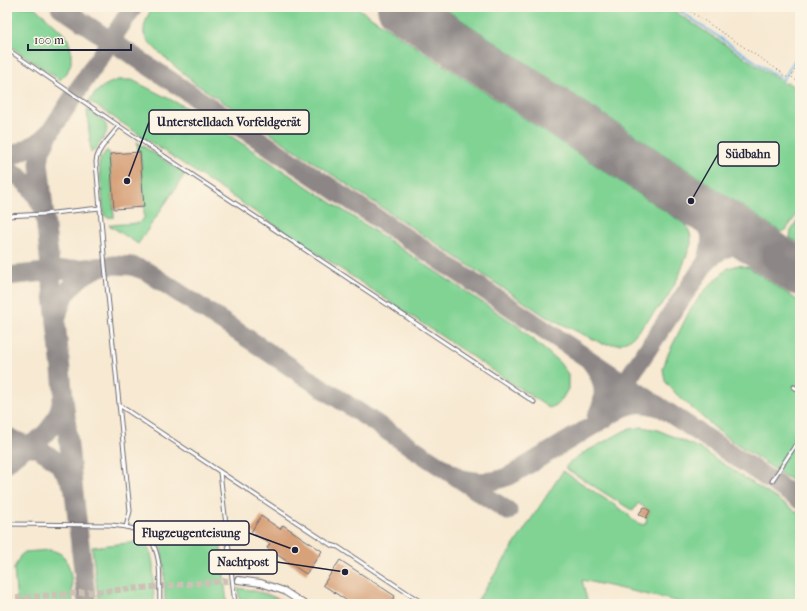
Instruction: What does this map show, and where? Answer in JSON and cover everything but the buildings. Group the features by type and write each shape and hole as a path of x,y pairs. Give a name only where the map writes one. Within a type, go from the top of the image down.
{"street":[{"path":"238,580 261,583 284,591 304,604"}],"lane":[{"path":"7,49 119,126 534,402"},
{"path":"119,126 100,150 96,158 96,162 130,511 126,527"},
{"path":"7,216 100,208"},
{"path":"794,387 800,391"},
{"path":"119,405 331,545 338,547 424,604"},
{"path":"772,481 800,438"},
{"path":"220,472 235,604"},
{"path":"7,524 110,524 138,530 144,533 151,539 157,554 159,567 160,604"}],"path":[{"path":"684,7 788,78 792,76 795,71 800,57"},
{"path":"792,76 800,84"}],"shaded area":[{"path":"238,588 258,589 281,598 290,604 240,604"}],"green space":[{"path":"7,7 34,7 67,37 71,49 71,63 67,73 60,80 7,44"},
{"path":"152,7 356,7 686,225 690,233 691,244 679,276 667,298 632,338 620,344 603,344 545,316 193,82 146,39 144,27"},
{"path":"442,7 668,7 785,84 787,82 800,91 800,210 786,230 781,232"},
{"path":"118,80 132,80 193,111 515,324 559,362 568,374 568,389 562,399 557,405 549,408 89,101 101,88"},
{"path":"87,109 103,121 107,129 104,138 91,153"},
{"path":"137,142 185,174 138,244 109,225 139,223 144,218 140,152 138,152"},
{"path":"106,151 110,154 114,217 111,218 104,215 99,163"},
{"path":"800,217 800,244 790,238 791,231"},
{"path":"739,265 750,268 800,302 800,486 723,435 678,396 665,381 663,369 667,356 689,312 703,292 728,268"},
{"path":"642,427 658,430 699,448 800,514 800,604 689,604 582,580 588,604 475,604 563,471 628,514 634,521 644,525 650,511 638,503 633,511 565,468 569,463 585,452 626,430"},
{"path":"219,531 227,604 165,604 164,565 161,549 156,538"},
{"path":"145,541 151,554 153,564 154,604 99,604 92,547"},
{"path":"50,550 61,554 67,562 72,580 73,604 17,604 14,569 20,556 25,552"},
{"path":"238,588 269,595 286,604 240,604"}],"waterway":[{"path":"674,7 783,80 800,50"}],"taxiway":[{"path":"60,7 800,500"},
{"path":"87,604 39,164 41,150 52,129 133,7"},
{"path":"7,158 34,144 48,133"},
{"path":"7,168 27,184 35,193 41,205"},
{"path":"596,423 602,418 706,262 711,243 709,225 703,213 691,201"},
{"path":"706,262 721,250 739,245 757,247 773,255"},
{"path":"7,276 115,265 132,266 146,271 508,511"},
{"path":"57,318 62,302 70,288 88,272 96,269"},
{"path":"590,361 599,374 603,388 602,403 596,417"},
{"path":"7,463 10,459 47,432 57,416 62,399"},
{"path":"463,479 487,482 505,478 622,408 640,404 649,404 658,407"},
{"path":"7,436 47,454 61,467 71,483"}],"runway":[{"path":"400,7 800,273"}],"tunnel":[{"path":"7,599 238,580"}],"place":[{"name":"Unterstelldach Vorfeldgerät","path":"127,181"},
{"name":"Südbahn","path":"691,201"},
{"name":"Flugzeugenteisung","path":"295,550"},
{"name":"Nachtpost","path":"345,572"}]}
